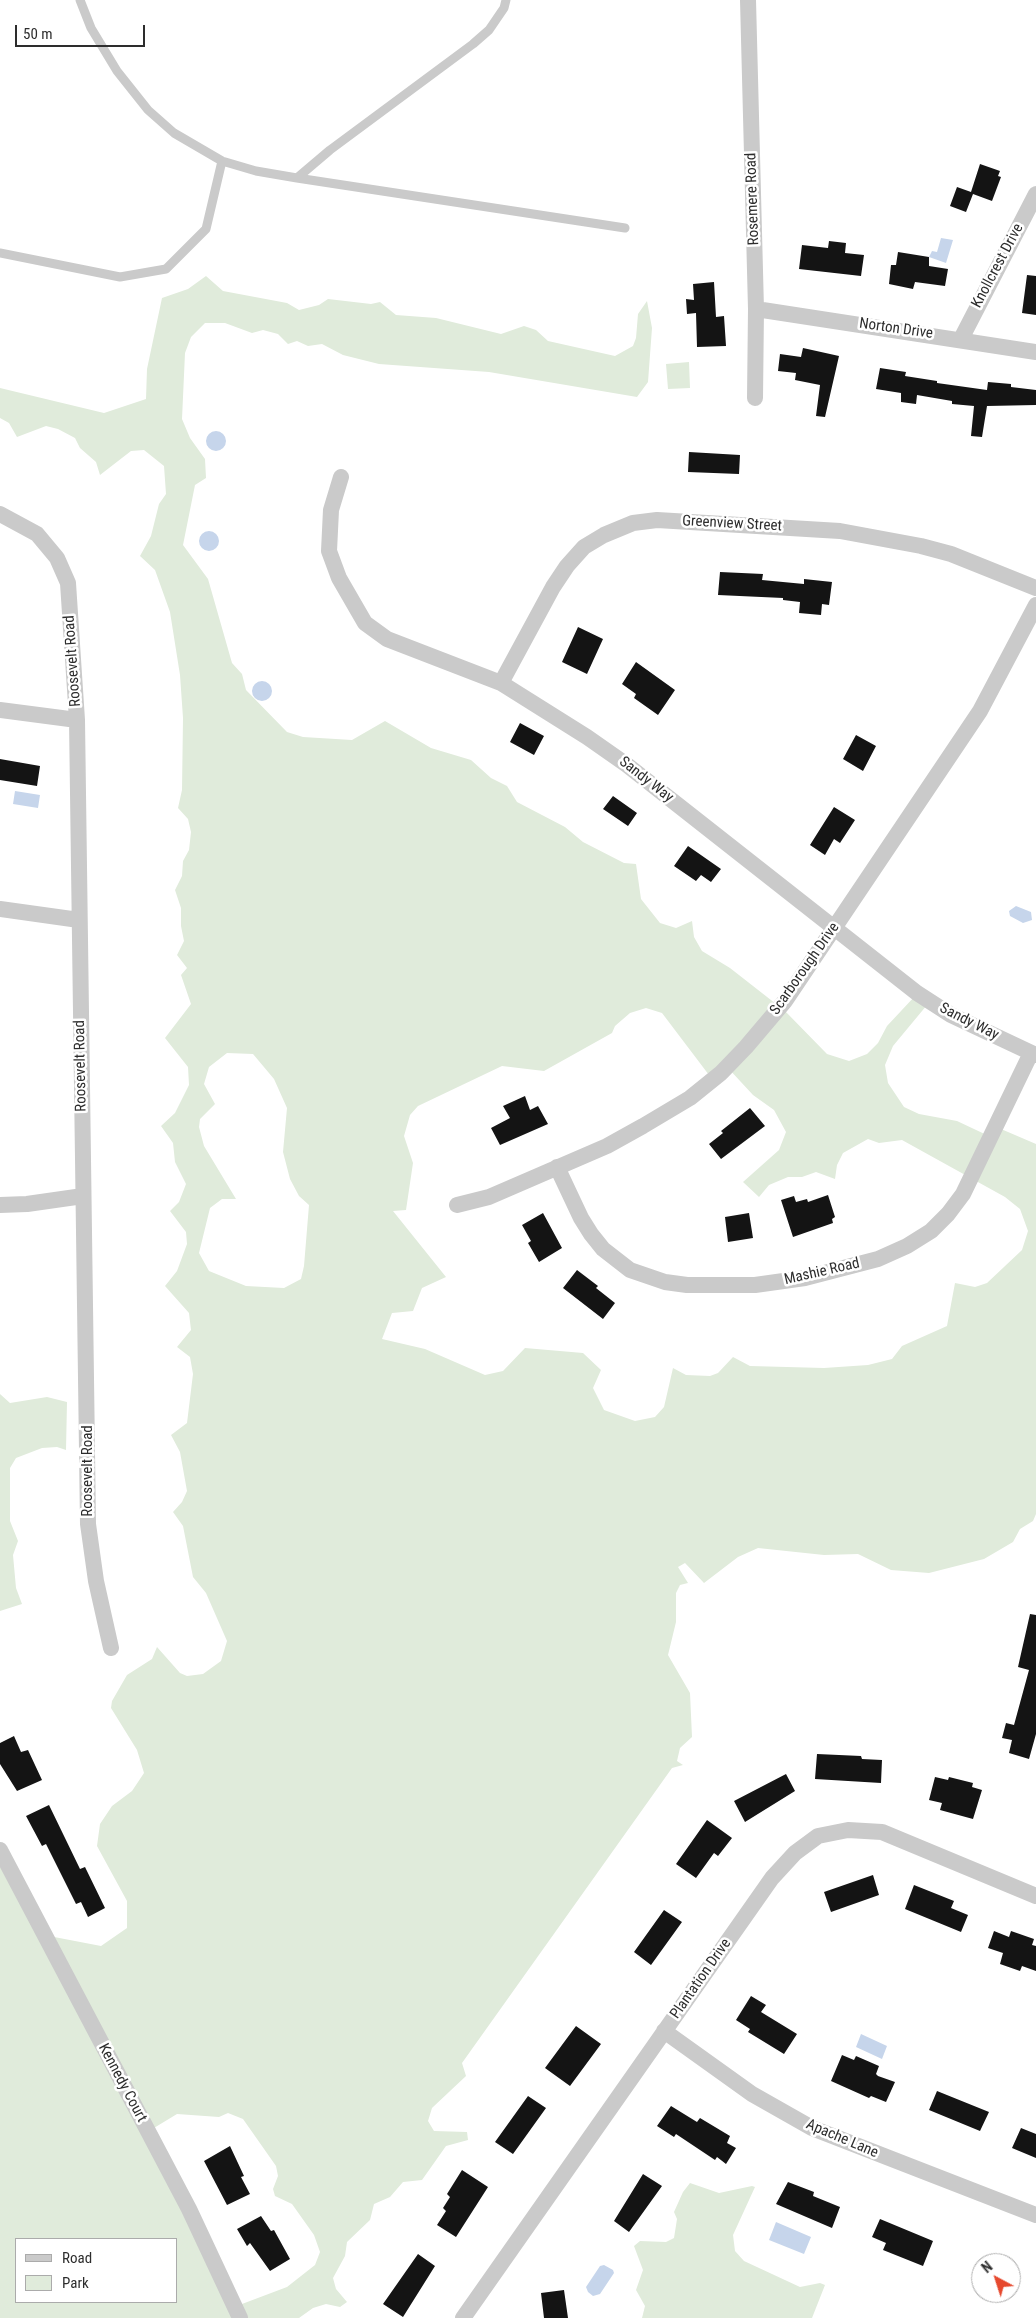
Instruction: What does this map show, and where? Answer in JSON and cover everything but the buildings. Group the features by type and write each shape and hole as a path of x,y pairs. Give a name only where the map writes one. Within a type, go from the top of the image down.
{"street":[{"name":"Rosemere Road","path":"748,0 756,309 755,398"},
{"name":"Knollcrest Drive","path":"961,339 1036,194"},
{"name":"Norton Drive","path":"756,309 1036,352"},
{"name":"Sandy Way","path":"341,477 332,510 329,551 339,578 365,624 387,638 501,684 587,737 627,765 917,993 951,1015 1034,1054"},
{"name":"Roosevelt Road","path":"0,514 37,534 57,558 68,583 77,720 88,1524 96,1581 111,1648"},
{"name":"Greenview Street","path":"501,684 552,587 567,566 584,547 604,535 633,523 657,520 840,531 921,546 951,554 1036,588"},
{"name":"Scarborough Drive","path":"457,1205 489,1197 607,1146 690,1098 721,1073 785,1001 980,711 1036,605"},
{"path":"0,710 77,720"},
{"path":"0,909 79,920"},
{"name":"Mashie Road","path":"557,1167 581,1218 591,1234 603,1248 630,1270 665,1282 687,1286 756,1285 805,1278 878,1259 907,1246 931,1231 962,1194 1034,1054"},
{"path":"0,1205 27,1204 83,1196"},
{"name":"Plantation Drive","path":"463,2318 772,1878 795,1853 818,1836 848,1830 882,1832 1035,1892"},
{"name":"Kennedy Court","path":"0,1850 189,2209 240,2318"},
{"name":"Apache Lane","path":"664,2031 752,2094 812,2128 1036,2215"}],"lane":[{"path":"80,0 91,28 117,71 148,110 174,133 222,161 256,172 625,228"},
{"path":"297,178 330,150 473,44 489,30 504,8 506,0"},
{"path":"0,252 120,277 166,269 206,229 222,161"}],"green space":[{"path":"206,276 223,291 287,303 299,310 319,305 328,299 371,304 380,302 396,315 436,318 501,334 524,326 536,330 548,341 615,356 633,346 636,338 638,314 647,301 652,328 648,382 637,397 489,372 379,364 343,355 322,344 308,346 297,341 288,344 278,334 263,330 252,333 225,323 205,323 191,337 185,353 182,419 190,438 205,459 206,478 195,485 183,545 208,579 232,663 242,674 246,690 287,732 303,737 352,740 385,721 431,748 471,760 491,778 507,786 517,802 565,827 583,842 624,863 636,864 641,899 660,923 676,928 692,921 694,937 702,951 730,968 785,1011 827,1054 849,1061 867,1054 878,1043 887,1026 915,996 927,1005 893,1046 885,1065 888,1083 904,1107 919,1114 957,1121 991,1137 1001,1129 1036,1144 1036,1514 1033,1521 1020,1529 1013,1542 984,1559 929,1573 891,1570 858,1554 824,1555 758,1548 738,1557 704,1583 685,1563 678,1567 688,1583 680,1585 676,1593 676,1622 668,1655 690,1693 692,1737 680,1748 677,1761 683,1765 672,1768 462,2063 466,2076 432,2108 428,2121 434,2131 467,2132 468,2140 446,2146 422,2180 403,2182 390,2197 374,2204 370,2220 347,2242 345,2256 333,2278 336,2289 347,2302 340,2307 326,2304 313,2308 299,2318 0,2318 0,1859 49,1936 101,1946 127,1928 127,1901 97,1846 100,1824 112,1806 132,1791 144,1773 137,1750 111,1708 112,1701 127,1675 152,1659 157,1647 180,1673 187,1676 203,1674 221,1661 227,1641 206,1593 193,1577 183,1526 173,1512 182,1502 187,1491 180,1452 171,1435 187,1423 193,1374 190,1357 177,1347 191,1330 189,1313 165,1286 177,1271 187,1244 186,1232 170,1211 179,1202 186,1184 175,1162 173,1143 161,1126 175,1113 189,1085 188,1067 165,1038 191,1004 181,975 187,968 177,955 184,941 181,926 181,908 175,890 182,876 183,861 189,850 191,832 188,819 178,808 182,790 183,718 180,675 170,612 155,570 140,556 151,536 159,504 166,494 164,466 144,450 131,451 100,475 96,462 80,448 75,438 58,429 46,426 17,437 9,423 0,418 0,388 104,413 146,399 147,369 162,298 188,289","holes":["646,1008 662,1013 712,1079 728,1068 753,1095 774,1110 786,1132 779,1150 743,1182 759,1197 769,1185 788,1177 802,1177 816,1172 835,1179 837,1165 843,1153 868,1139 879,1143 902,1140 1005,1197 1020,1209 1028,1231 1022,1250 987,1283 975,1287 955,1283 947,1326 902,1346 892,1359 868,1365 824,1368 750,1366 733,1357 718,1373 710,1376 686,1375 673,1368 664,1407 655,1417 635,1421 604,1410 593,1388 601,1370 583,1353 525,1348 503,1371 485,1375 425,1349 382,1339 392,1313 413,1311 422,1288 446,1277 393,1211 406,1210 413,1163 404,1136 410,1115 418,1106 502,1066 544,1071 612,1033 615,1026 630,1013","227,1053 253,1054 274,1079 287,1108 283,1152 290,1179 299,1196 309,1205 304,1266 301,1279 284,1288 246,1286 209,1271 199,1253 210,1208 222,1199 236,1199 204,1146 199,1127 200,1119 215,1104 204,1084 209,1067","228,2113 243,2119 276,2166 278,2176 273,2189 275,2196 292,2204 314,2235 320,2252 315,2265 287,2287 234,2307 144,2134 177,2114 219,2117"]},
{"path":"689,362 690,388 668,389 666,364"},
{"path":"0,1394 10,1403 47,1397 67,1402 66,1450 57,1447 42,1448 16,1458 10,1468 10,1521 18,1541 13,1555 16,1588 22,1604 0,1611"},
{"path":"690,2183 719,2193 755,2187 733,2235 735,2251 744,2261 800,2287 820,2283 825,2285 812,2318 642,2318 645,2306 636,2290 643,2270 634,2246 640,2241 666,2242 674,2238 677,2219 674,2212 683,2192"}],"water":[{"path":"941,238 953,240 946,263 929,257 932,251 937,252"},
{"path":"216,431 223,434 226,441 223,448 216,451 209,448 206,441 209,434"},
{"path":"209,531 216,534 219,541 216,548 209,551 202,548 199,541 202,534"},
{"path":"262,681 269,684 272,691 269,698 262,701 255,698 252,691 255,684"},
{"path":"15,791 40,795 38,808 13,804"},
{"path":"1016,906 1031,912 1032,920 1023,923 1010,916 1009,911"},
{"path":"861,2034 887,2046 882,2059 856,2047"},
{"path":"776,2222 811,2237 804,2254 769,2240"},
{"path":"604,2265 613,2270 614,2273 600,2294 593,2296 586,2287 600,2266"}]}
